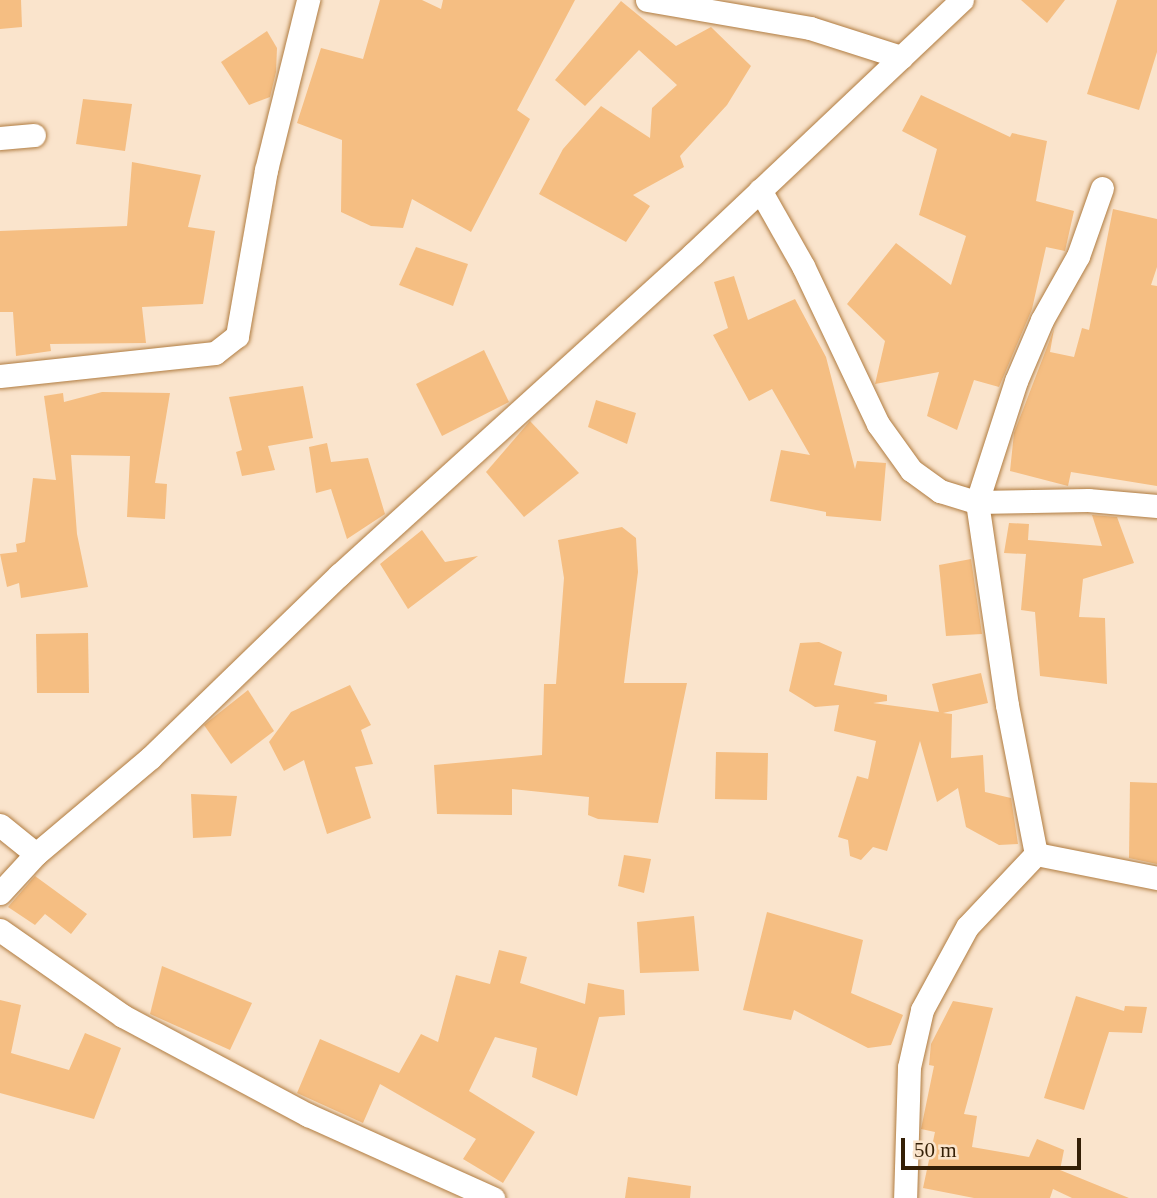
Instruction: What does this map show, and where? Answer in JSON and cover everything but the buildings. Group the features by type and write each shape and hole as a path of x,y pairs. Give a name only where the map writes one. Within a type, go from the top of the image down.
{"street":[{"path":"0,376 215,353 237,336 266,170 308,0"},
{"path":"647,0 810,28 901,57"},
{"path":"0,893 36,854 151,757 340,575 760,190 962,0"},
{"path":"0,138 34,135"},
{"path":"1036,854 1007,705 977,502 1016,381 1042,320 1078,256 1102,188"},
{"path":"760,190 803,266 878,424 911,470 940,491 977,502 1088,500 1157,506"},
{"path":"0,825 36,854"},
{"path":"1036,854 1157,878"},
{"path":"905,1198 909,1067 922,1010 967,927 1036,854"},
{"path":"0,930 123,1016 308,1115 493,1198"}]}
